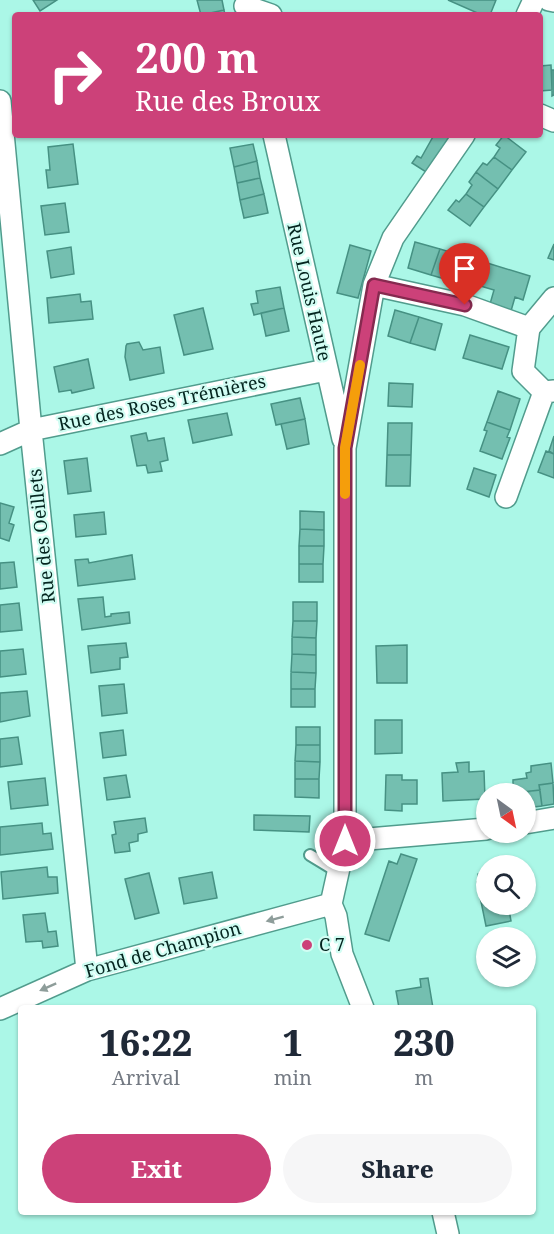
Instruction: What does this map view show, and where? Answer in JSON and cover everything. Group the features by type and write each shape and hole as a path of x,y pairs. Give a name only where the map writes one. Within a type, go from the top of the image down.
{"street":[{"path":"549,0 554,1"},
{"path":"245,7 261,12"},
{"name":"Rue des Oeillets","path":"0,101 31,430 87,970"},
{"name":"Rue Louis Haute","path":"275,138 345,448"},
{"path":"362,1005 342,954 336,916 331,904 345,841 345,448 374,285 393,238 462,138"},
{"path":"374,285 465,305 529,328"},
{"path":"506,497 549,392 523,371 529,328 554,298"},
{"name":"Rue des Roses Trémières","path":"0,444 31,430 326,370"},
{"path":"536,821 554,818"},
{"path":"345,841 476,830"},
{"name":"Fond de Champion","path":"0,1009 87,970 331,904"},
{"path":"444,1215 448,1234"}],"lane":[{"path":"310,855 338,872"}],"building":[{"path":"33,0 57,0 40,11"},
{"path":"197,0 222,0 224,10 200,12"},
{"path":"448,0 496,0 491,12 475,12"},
{"path":"551,65 552,90 543,91 543,66"},
{"path":"552,70 554,70 554,95 552,96"},
{"path":"432,138 449,138 426,172 412,163 417,156 421,158"},
{"path":"502,138 508,138 526,152 512,170 494,157 500,148 496,145"},
{"path":"73,144 78,184 48,188 46,170 50,170 48,147"},
{"path":"253,144 257,161 234,167 230,148"},
{"path":"494,157 512,170 498,189 476,172 483,163 487,165"},
{"path":"257,161 260,178 237,183 234,167"},
{"path":"476,172 498,189 484,207 466,194 472,185 469,182"},
{"path":"260,178 264,194 240,200 237,183"},
{"path":"264,194 268,213 244,218 240,200"},
{"path":"466,194 484,207 470,226 448,210 456,200 459,202"},
{"path":"65,203 69,232 45,235 41,206"},
{"path":"415,242 440,249 431,275 408,268"},
{"path":"554,244 554,260 548,258"},
{"path":"350,245 371,251 358,298 337,293"},
{"path":"71,247 74,274 51,278 47,251"},
{"path":"440,249 463,256 455,282 431,275"},
{"path":"484,262 530,276 523,300 515,297 511,311 490,304 494,290 477,285"},
{"path":"280,287 284,308 254,315 251,304 258,303 256,291"},
{"path":"80,294 81,302 91,301 93,319 49,323 47,298"},
{"path":"203,308 213,349 184,355 174,315"},
{"path":"284,308 289,331 266,336 261,313"},
{"path":"395,310 419,317 410,343 388,336"},
{"path":"419,317 442,324 435,350 410,343"},
{"path":"470,335 509,347 502,369 463,358"},
{"path":"139,342 143,350 160,347 164,373 130,380 125,357 126,346"},
{"path":"88,359 94,388 72,393 71,390 59,392 54,367"},
{"path":"389,383 413,384 412,407 388,406"},
{"path":"498,391 520,399 510,430 487,422"},
{"path":"300,398 305,419 276,425 271,404"},
{"path":"227,413 232,435 193,443 188,420"},
{"path":"305,419 309,444 287,449 281,424"},
{"path":"487,422 510,430 507,437 510,438 502,459 480,451 487,431 484,430"},
{"path":"388,423 412,423 411,455 387,455"},
{"path":"146,433 148,441 164,438 168,460 160,462 162,471 148,473 146,465 137,466 131,436"},
{"path":"554,436 554,454 549,451"},
{"path":"546,451 554,454 554,478 538,472"},
{"path":"387,455 411,455 410,486 386,486"},
{"path":"87,458 91,491 68,494 64,461"},
{"path":"474,468 496,475 489,497 467,489"},
{"path":"0,503 14,507 9,523 14,525 9,541 0,538"},
{"path":"300,511 324,512 324,530 300,529"},
{"path":"104,512 106,534 76,537 74,515"},
{"path":"300,529 324,530 324,546 299,546"},
{"path":"299,546 324,546 323,564 299,564"},
{"path":"132,555 135,579 78,586 75,560 88,559 89,563"},
{"path":"14,562 17,587 0,589 0,563"},
{"path":"299,564 323,564 323,582 299,582"},
{"path":"103,597 105,617 129,612 130,623 82,630 78,599"},
{"path":"293,602 317,602 317,621 293,621"},
{"path":"19,603 22,630 0,632 0,605"},
{"path":"293,621 317,621 316,638 292,637"},
{"path":"292,637 316,638 316,655 292,654"},
{"path":"126,643 128,657 120,658 120,669 91,673 88,646"},
{"path":"407,645 407,683 377,683 376,646"},
{"path":"23,649 26,674 0,677 0,651"},
{"path":"292,654 316,655 316,673 291,672"},
{"path":"291,672 316,673 315,689 291,689"},
{"path":"124,684 127,713 102,716 99,686"},
{"path":"291,689 315,689 315,707 291,707"},
{"path":"27,691 30,716 0,722 0,693"},
{"path":"375,720 402,720 402,753 375,754"},
{"path":"296,727 320,727 320,745 296,745"},
{"path":"123,730 126,755 103,758 100,733"},
{"path":"18,737 22,764 0,767 0,739"},
{"path":"296,745 320,745 320,762 295,761"},
{"path":"295,761 320,762 319,779 295,779"},
{"path":"469,762 469,772 484,771 484,783 476,783 476,799 443,801 442,773 458,772 456,763"},
{"path":"551,763 553,783 539,785 540,790 536,790 536,783 513,783 513,780 527,778 526,773 531,772 531,766"},
{"path":"126,775 130,797 107,800 104,778"},
{"path":"386,775 402,775 402,780 417,780 417,804 402,804 402,811 385,810"},
{"path":"45,778 48,805 11,809 8,782"},
{"path":"295,779 319,779 319,798 295,797"},
{"path":"553,783 554,804 542,806 539,785"},
{"path":"540,790 542,806 536,807 536,791"},
{"path":"254,815 310,816 309,832 254,830"},
{"path":"145,818 147,832 138,834 138,841 129,843 130,851 115,853 112,835 116,834 114,822"},
{"path":"42,823 43,834 51,833 53,849 0,855 0,827"},
{"path":"401,854 417,859 389,941 365,934 389,861 397,864"},
{"path":"47,867 48,877 57,877 58,893 3,899 1,872"},
{"path":"212,872 217,898 184,904 179,878"},
{"path":"149,873 159,913 135,919 125,879"},
{"path":"45,913 48,932 56,931 58,946 43,948 42,941 26,942 23,915"},
{"path":"484,915 510,915 511,921 486,926"},
{"path":"428,978 432,1005 398,1005 396,991 421,987 420,979"}],"slow traffic":[{"path":"345,494 345,448 360,365"}],"place":[{"name":"C 7","path":"307,945"}],"route":[{"path":"345,841 345,448 374,285 465,305"}]}
